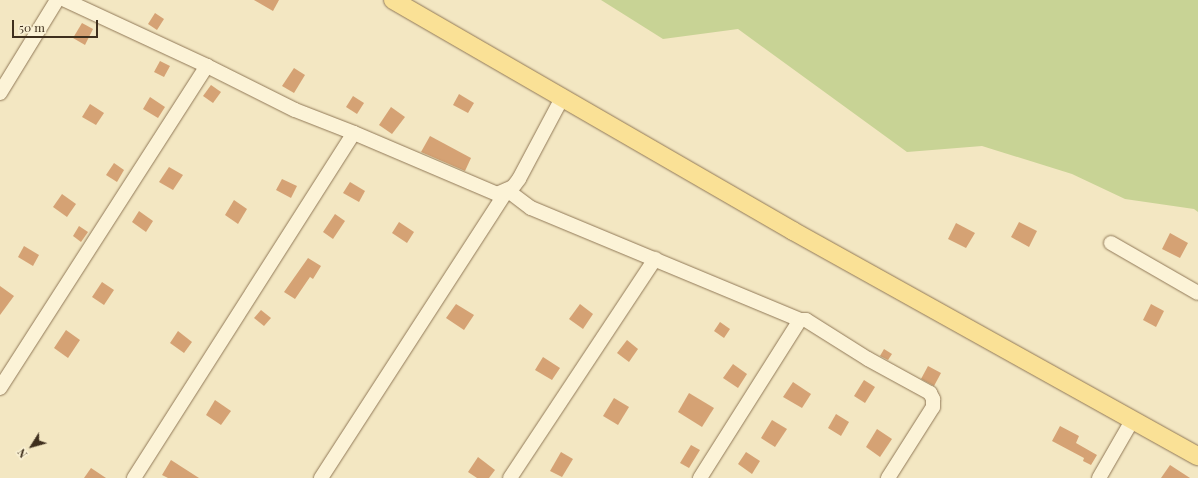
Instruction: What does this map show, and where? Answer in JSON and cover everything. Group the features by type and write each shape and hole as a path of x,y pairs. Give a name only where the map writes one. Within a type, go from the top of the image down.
{"main road":[{"path":"393,0 793,231 1134,419 1198,456"}],"street":[{"path":"0,93 57,0"},
{"path":"65,0 207,66 295,110 354,132 497,194 513,187 562,98"},
{"path":"0,388 207,66"},
{"path":"134,478 354,132"},
{"path":"507,190 530,208 800,320 806,320 868,359 930,393 933,398 933,407 888,478"},
{"path":"321,478 507,190"},
{"path":"1111,243 1198,293"},
{"path":"510,478 655,259"},
{"path":"700,478 800,320"},
{"path":"1099,478 1134,419"}],"green space":[{"path":"601,0 1198,0 1198,212 1194,209 1125,199 1072,174 982,146 907,152 738,29 663,39"}],"building":[{"path":"254,0 279,0 273,11"},
{"path":"155,13 164,19 157,30 148,24"},
{"path":"82,23 93,29 85,45 73,38"},
{"path":"160,61 170,66 164,77 154,72"},
{"path":"294,68 305,75 294,93 282,86"},
{"path":"211,85 221,92 213,103 203,96"},
{"path":"459,94 474,103 468,113 453,105"},
{"path":"353,96 364,103 357,114 346,107"},
{"path":"150,97 165,107 158,118 143,109"},
{"path":"90,104 104,113 96,125 82,117"},
{"path":"391,107 405,117 392,134 379,125"},
{"path":"430,136 471,158 465,171 421,152"},
{"path":"114,163 124,170 117,182 106,175"},
{"path":"169,167 183,175 173,190 159,182"},
{"path":"282,179 297,186 291,198 276,190"},
{"path":"350,182 365,191 359,202 343,193"},
{"path":"62,194 76,204 67,217 53,207"},
{"path":"234,200 247,209 238,224 225,215"},
{"path":"139,211 153,221 146,232 132,222"},
{"path":"335,214 345,221 333,239 323,232"},
{"path":"399,222 414,232 407,243 392,233"},
{"path":"1019,222 1037,231 1029,247 1011,237"},
{"path":"956,223 975,233 966,248 948,239"},
{"path":"79,226 88,232 81,242 73,236"},
{"path":"1170,233 1188,243 1180,258 1162,249"},
{"path":"24,246 39,255 33,266 18,257"},
{"path":"308,258 321,266 313,279 310,277 295,299 284,292"},
{"path":"102,282 114,290 104,305 92,297"},
{"path":"0,286 14,296 0,315"},
{"path":"456,304 474,315 464,330 446,318"},
{"path":"580,304 593,314 583,329 569,319"},
{"path":"1151,304 1164,311 1156,327 1143,320"},
{"path":"261,310 271,318 264,326 254,318"},
{"path":"720,322 730,329 724,338 714,331"},
{"path":"66,330 80,340 68,358 54,348"},
{"path":"178,331 192,342 184,353 170,343"},
{"path":"627,340 638,349 629,362 617,353"},
{"path":"884,349 892,354 888,360 880,356"},
{"path":"543,357 560,368 552,380 535,370"},
{"path":"733,364 747,374 738,388 723,378"},
{"path":"928,366 941,373 934,386 921,379"},
{"path":"864,380 875,387 865,403 854,396"},
{"path":"793,382 811,394 802,408 783,397"},
{"path":"689,393 714,408 702,427 678,412"},
{"path":"614,398 629,407 618,425 603,416"},
{"path":"215,400 231,411 221,425 206,415"},
{"path":"836,414 849,422 841,436 828,428"},
{"path":"772,420 787,429 775,447 761,438"},
{"path":"1060,426 1079,436 1076,443 1097,455 1091,465 1083,461 1084,458 1052,441"},
{"path":"877,429 892,439 880,457 866,447"},
{"path":"691,445 700,450 689,468 680,463"},
{"path":"561,452 573,459 562,477 550,471"},
{"path":"746,452 760,461 752,474 738,464"},
{"path":"478,457 495,470 489,478 477,478 468,472"},
{"path":"171,460 199,478 168,478 162,475"},
{"path":"1170,465 1190,478 1161,478"},
{"path":"91,468 106,478 84,478"}]}
